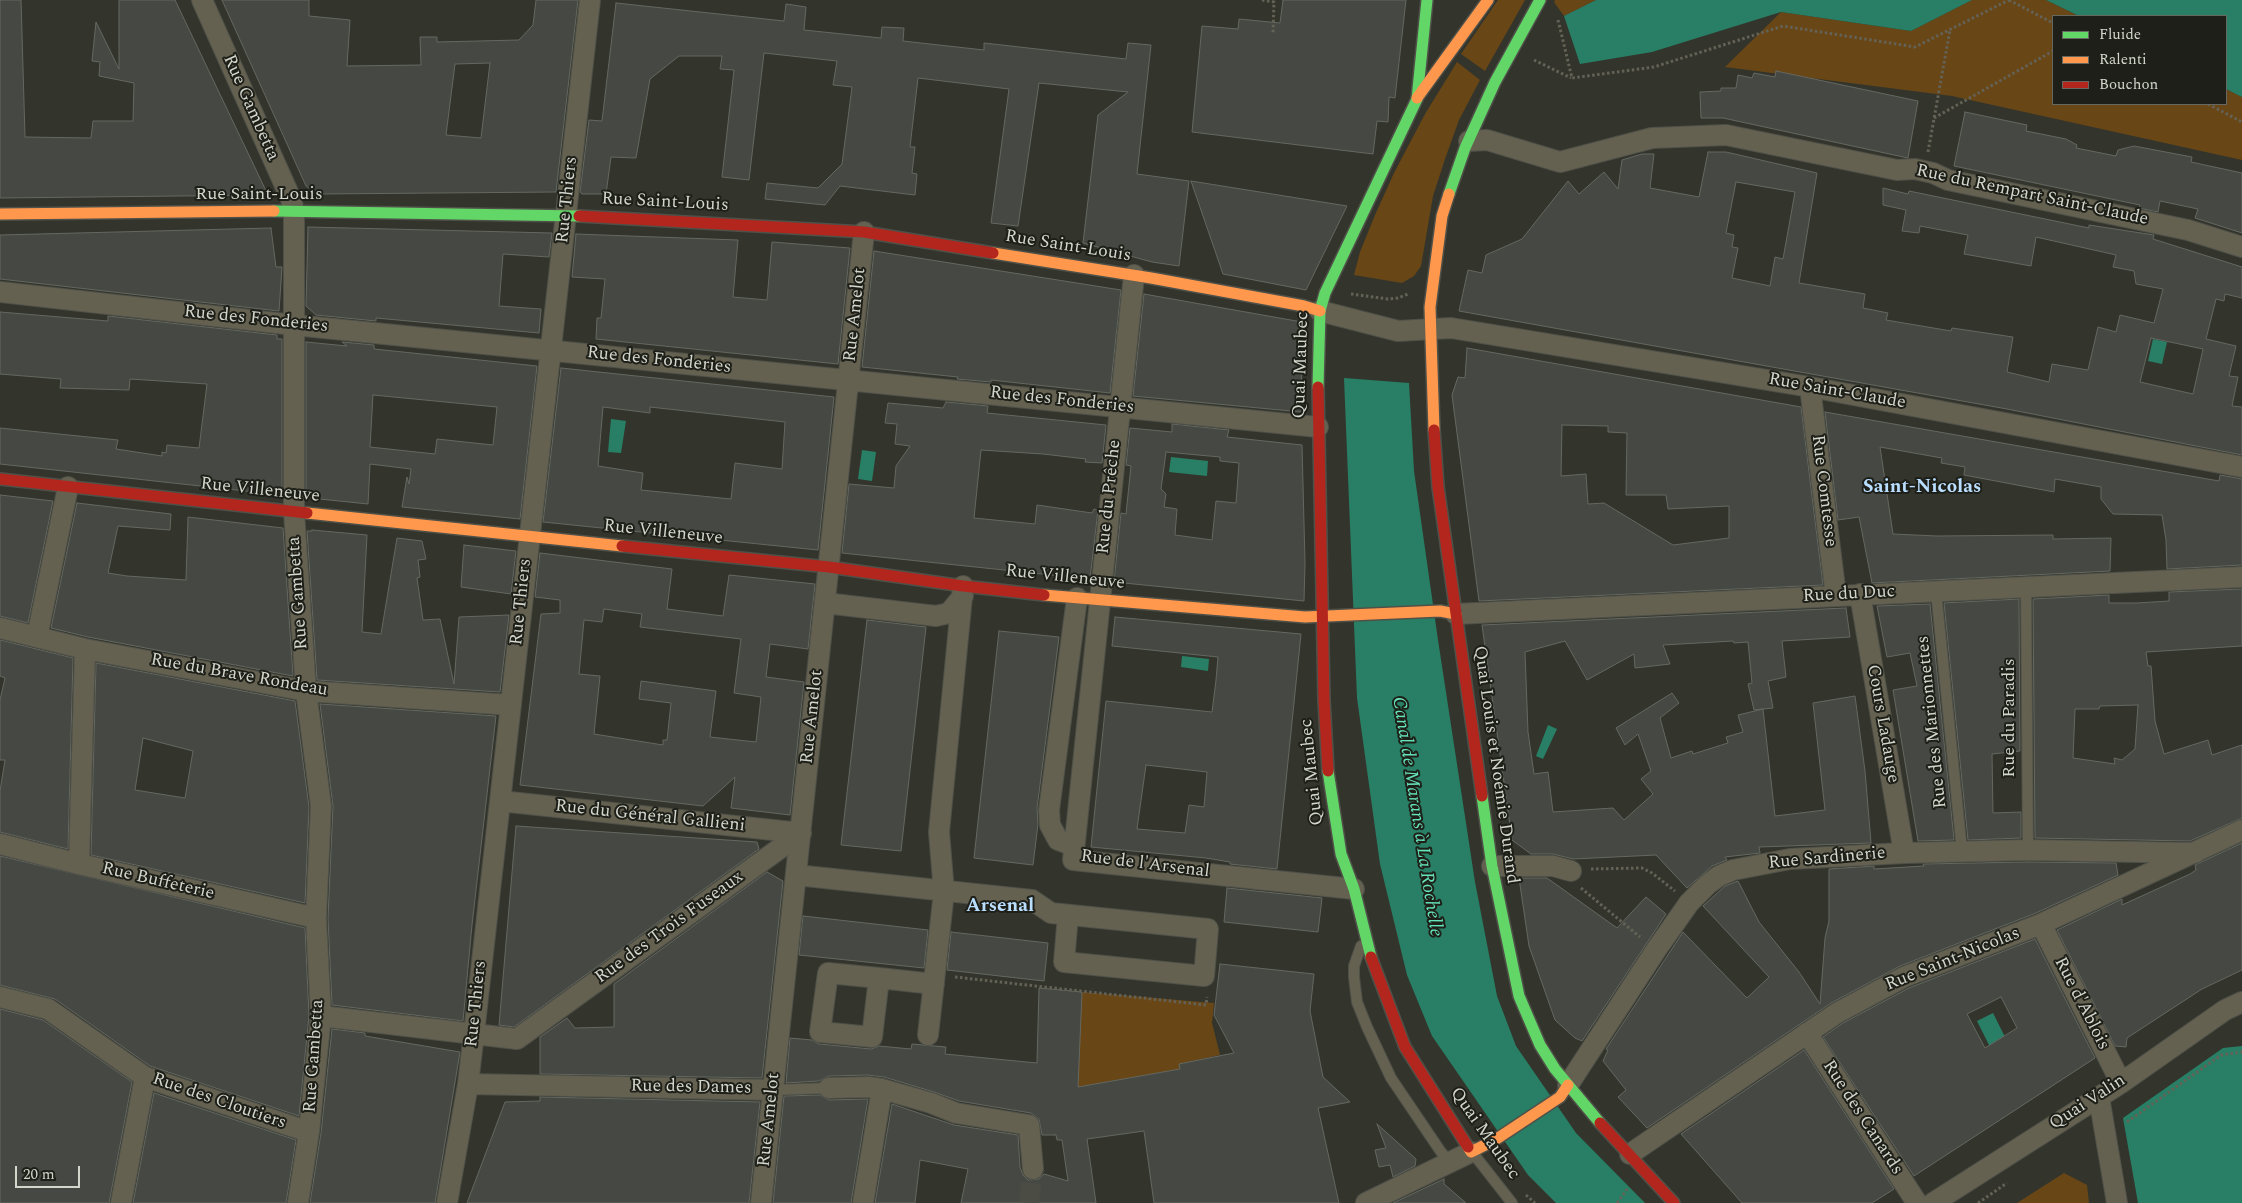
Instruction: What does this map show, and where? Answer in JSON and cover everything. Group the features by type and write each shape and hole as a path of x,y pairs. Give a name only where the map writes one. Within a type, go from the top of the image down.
{"street":[{"name":"Rue Gambetta","path":"202,0 292,199 294,211 294,512 306,691 321,806 316,918 321,1016 309,1132 298,1203"},
{"name":"Rue Thiers","path":"447,1203 468,1084 474,1034 590,0"},
{"path":"1416,99 1427,0"},
{"path":"1322,302 1416,99 1488,0"},
{"name":"Quai Louis et Noémie Durand","path":"1540,0 1495,82 1469,141 1442,216 1432,277 1430,307 1434,438 1448,612 1492,866 1519,996 1540,1045 1564,1091 1592,1114 1674,1203"},
{"name":"Rue du Rempart Saint-Claude","path":"1469,141 1487,140 1560,162 1652,138 1726,135 1897,170 1924,171 1948,180 2188,230 2242,247"},
{"name":"Rue Saint-Louis","path":"0,214 294,211 566,215 864,232 1304,306 1322,302"},
{"name":"Rue Amelot","path":"762,1203 864,232"},
{"name":"Rue du Prêche","path":"1099,600 1134,276"},
{"name":"Rue des Fonderies","path":"0,292 294,324 1318,427"},
{"name":"Rue Saint-Claude","path":"1322,302 1398,331 1451,328 1810,387 2242,467"},
{"name":"Quai Maubec","path":"1322,302 1318,427 1326,753 1341,854 1354,889 1365,935 1388,1006 1405,1047 1471,1152"},
{"name":"Rue Comtesse","path":"1810,387 1836,596"},
{"name":"Rue Villeneuve","path":"0,479 294,512 829,567 963,591 1323,617 1448,612"},
{"path":"37,637 68,487"},
{"name":"Rue du Duc","path":"1448,612 2242,577"},
{"path":"825,602 936,616 950,613 963,591"},
{"path":"928,1035 944,892 939,832 963,591"},
{"name":"Cours Ladauge","path":"1860,594 1904,853"},
{"path":"1075,836 1071,842 1066,843 1058,840 1050,825 1050,810 1077,598"},
{"name":"Rue de l'Arsenal","path":"1099,600 1072,860 1354,889"},
{"name":"Rue du Brave Rondeau","path":"0,628 84,649 306,691 511,705"},
{"path":"79,864 84,649"},
{"name":"Rue du Général Gallieni","path":"500,801 801,833"},
{"name":"Rue Saint-Nicolas","path":"1630,1154 1837,1013 1904,977 2041,924 2242,830"},
{"name":"Rue des Trois Fuseaux","path":"321,1016 517,1039 801,833"},
{"name":"Rue Buffeterie","path":"0,844 316,918"},
{"name":"Rue Sardinerie","path":"1564,1091 1689,903 1714,880 1733,870 1790,859 1904,853 2028,850 2195,853"},
{"path":"1492,866 1553,866 1570,871"},
{"path":"796,875 1032,900 1051,913 1208,929 1204,976 1064,962 1068,915"},
{"name":"Rue d'Ablois","path":"2041,924 2120,1083"},
{"path":"879,978 872,1037 820,1032 828,973 879,978 934,980"},
{"name":"Rue des Cloutiers","path":"0,997 48,1009 146,1077 309,1132"},
{"name":"Quai Valin","path":"1933,1203 2099,1097 2225,1010 2242,1002"},
{"name":"Rue des Canards","path":"1807,1033 1917,1203"},
{"path":"121,1203 146,1077"},
{"name":"Rue des Dames","path":"468,1084 774,1090"},
{"name":"Rue des Dames","path":"829,1088 882,1089 931,1103 956,1113 1029,1125 1033,1169"},
{"path":"863,1203 882,1089"},
{"path":"1366,1203 1495,1140 1564,1091"},
{"path":"2099,1097 2117,1203"}],"lane":[{"name":"Rue du Paradis","path":"2026,587 2028,850"},
{"name":"Rue des Marionnettes","path":"1936,591 1962,851"},
{"path":"1365,935 1354,966 1357,1002 1391,1078 1441,1152 1450,1162"},
{"name":"Rue des Dames","path":"774,1090 829,1088"},
{"name":"Quai Maubec","path":"1471,1152 1512,1203"}],"path":[{"path":"1262,0 1274,2 1273,33"},
{"path":"1531,59 1572,78 1654,67 1783,26 1915,47 2009,0 2052,22"},
{"path":"1556,12 1572,78"},
{"path":"1924,171 1950,30"},
{"path":"1934,118 2052,52"},
{"path":"2210,105 2242,122"},
{"path":"1322,302 1343,293 1388,299 1398,298 1407,294"},
{"path":"1656,950 1576,885 1570,871 1642,868 1652,873 1689,903"},
{"path":"934,980 1206,1005 1208,994"},
{"path":"2127,1122 2221,1055 2242,1052"},
{"path":"1617,1203 1630,1186"},
{"name":"Quai Maubec","path":"1523,1192 1535,1203"}],"shaded area":[{"path":"1498,0 1525,0 1485,71 1461,54"},
{"path":"1555,0 1596,0 1564,16 1554,2"},
{"path":"1972,0 2046,0 2077,15 2052,15 2052,105 2227,105 2227,90 2242,97 2242,160 1952,96 1725,67 1781,12 1911,31"},
{"path":"1457,62 1480,80 1459,120 1433,196 1421,266 1414,276 1402,283 1354,275 1360,252 1394,173 1425,114"},
{"path":"1082,992 1214,1003 1212,1023 1220,1055 1179,1064 1180,1069 1056,1091"},
{"path":"2064,1173 2087,1185 2089,1203 2017,1203"}],"water":[{"path":"1596,0 1972,0 1911,31 1781,12 1652,52 1580,64 1564,16"},
{"path":"2046,0 2242,0 2242,97 2227,90 2227,15 2077,15"},
{"path":"2153,339 2167,342 2162,364 2148,361"},
{"name":"Canal de Marans à La Rochelle","path":"1344,378 1409,383 1414,471 1438,640 1475,882 1497,996 1516,1046 1576,1133 1645,1203 1556,1203 1528,1175 1432,1036 1407,975 1380,864 1357,698"},
{"path":"611,419 626,421 621,453 608,452"},
{"path":"862,450 876,452 872,481 858,479"},
{"path":"1171,457 1208,461 1207,476 1169,472"},
{"path":"1182,656 1209,659 1208,671 1181,667"},
{"path":"1548,725 1557,729 1543,759 1536,756"},
{"path":"1993,1013 2008,1043 1992,1051 1977,1021"},
{"path":"2242,1046 2242,1203 2138,1203 2123,1118 2223,1048"}],"building":[{"path":"0,0 21,0 25,137 91,138 93,121 133,121 134,83 99,76 100,62 92,61 96,22 119,69 119,0 175,0 268,195 0,198"},
{"path":"222,0 309,0 309,16 350,20 347,66 421,65 420,37 437,37 437,42 519,40 533,25 536,0 578,0 556,192 317,194 306,186","holes":["490,63 481,138 446,135 455,64"]},
{"path":"1283,0 1406,0 1395,98 1389,97 1388,122 1377,121 1373,154 1192,132 1202,26 1238,29 1239,19 1280,23"},
{"path":"616,3 784,21 786,4 806,7 804,30 881,38 882,27 904,28 903,41 984,50 984,43 1126,59 1128,43 1151,45 1137,174 1189,181 1179,266 1152,262 1083,243 1098,115 1128,92 1039,83 1018,226 991,223 1009,89 918,78 910,147 915,147 912,173 917,174 915,195 840,186 825,205 765,199 767,183 818,188 842,164 852,87 833,85 837,61 764,53 749,180 722,177 734,70 720,69 722,56 679,56 650,79 636,158 611,157 606,194 582,194 580,192 589,120 602,121"},
{"path":"1776,71 1918,101 1908,158 1723,118 1701,118 1700,92 1721,91 1721,88 1736,88 1738,75 1752,78 1754,73 1775,77"},
{"path":"1965,112 2027,125 2026,131 2066,139 2077,145 2076,148 2116,156 2118,150 2134,146 2192,157 2191,162 2242,173 2242,233 2195,218 2198,209 2160,201 2158,212 2139,208 2140,205 1954,166"},
{"path":"1708,152 1726,152 1817,173 1799,283 1865,294 1863,308 1888,313 1886,320 1951,331 1952,328 2013,337 2007,372 2049,382 2052,364 2088,370 2098,327 2116,332 2120,315 2154,323 2163,289 2136,284 2134,271 2113,267 2116,255 2036,237 2031,266 1964,254 1968,235 1920,226 1919,233 1902,231 1906,210 1883,205 1883,188 1908,194 1909,191 2089,228 2089,225 2154,235 2153,239 2242,267 2242,298 2225,294 2224,301 2216,299 2206,339 2236,346 2229,376 2238,377 2232,406 2242,407 2242,455 2007,409 1459,311 1468,270 1482,273 1486,255 1522,239 1568,181 1579,194 1604,172 1618,189 1622,160 1642,154 1654,154 1650,188 1699,197","holes":["1736,182 1795,192 1783,259 1775,257 1770,286 1732,278 1738,248 1732,247 1734,235 1726,233","2151,338 2203,349 2193,394 2140,382"]},
{"path":"1191,181 1347,206 1306,290 1223,274"},
{"path":"308,227 552,233 549,257 503,254 499,306 541,309 539,333 376,318 376,321 316,315 306,306"},
{"path":"271,228 276,267 282,267 279,311 0,279 0,235"},
{"path":"576,234 738,240 733,297 767,300 772,242 850,248 838,364 596,339 597,318 601,318 605,279 572,277"},
{"path":"874,251 1121,290 1110,393 991,380 991,382 957,379 958,377 862,367"},
{"path":"1144,294 1302,322 1301,412 1133,396"},
{"path":"0,312 108,321 108,316 277,335 277,339 282,339 282,495 0,464 0,428 118,440 116,449 162,456 162,452 166,453 167,445 199,448 207,384 130,379 129,390 60,388 61,379 0,374"},
{"path":"306,342 347,346 342,342 374,345 374,349 537,366 520,519 402,507 407,477 409,484 411,469 370,464 368,504 310,498 310,495 306,495","holes":["373,395 497,407 493,445 437,439 435,454 370,447"]},
{"path":"1467,348 1801,407 1823,585 1479,601 1452,395 1458,377 1465,378","holes":["1562,425 1608,426 1608,432 1627,433 1626,495 1666,495 1668,509 1729,506 1729,538 1673,545 1604,503 1588,504 1586,474 1561,476"]},
{"path":"561,368 834,397 818,550 543,522","holes":["603,407 650,413 650,407 785,422 782,469 735,463 731,499 641,490 643,473 598,466"]},
{"path":"946,402 988,406 987,413 1106,425 1102,463 1085,462 1086,459 1043,454 981,450 974,518 1035,524 1037,505 1092,513 1094,509 1098,510 1090,579 842,553 849,484 894,488 896,466 910,446 895,444 897,424 885,423 888,403 943,408"},
{"path":"1825,412 2219,481 2220,475 2242,479 2242,565 2167,569 2166,540 2162,515 2113,514 2101,499 2101,487 2055,479 2054,492 1964,475 1965,467 1941,463 1942,458 1880,447 1893,534 1937,536 2053,535 2053,539 2111,538 2110,571 1872,583 1859,517 1838,520"},
{"path":"1172,424 1229,430 1227,437 1302,445 1304,601 1114,582 1121,513 1126,514 1131,466 1126,465 1130,428 1172,432","holes":["1166,452 1220,457 1220,461 1239,463 1236,503 1216,501 1212,540 1175,535 1177,509 1164,507 1166,494 1161,489"]},
{"path":"0,495 53,501 28,623 0,616"},
{"path":"77,503 171,514 170,530 118,526 108,573 127,576 186,580 188,517 283,528 293,676 88,637 51,628"},
{"path":"307,531 367,535 362,632 381,634 397,538 422,541 426,559 418,560 420,577 417,578 423,620 440,619 454,684 459,617 509,615 500,692 317,680"},
{"path":"464,545 516,551 511,594 461,587"},
{"path":"540,553 672,569 667,609 723,616 729,575 815,584 808,649 770,644 766,677 804,682 790,815 731,808 735,777 703,806 520,785 541,614 560,613 560,600 535,597","holes":["604,609 642,614 640,627 741,639 734,693 761,697 756,742 710,737 716,691 641,681 639,699 671,703 667,740 663,740 663,745 594,734 600,676 579,674 584,620 602,622"]},
{"path":"2242,589 2242,646 2146,652 2148,666 2151,666 2155,721 2164,754 2208,740 2212,755 2242,745 2242,818 2190,841 2035,838 2033,599 2109,595 2109,603 2137,603 2169,601 2169,592","holes":["2138,705 2135,749 2122,760 2114,758 2115,764 2073,758 2075,709 2099,709 2100,706"]},
{"path":"2019,599 2020,751 1992,754 1993,813 2021,812 2021,838 1968,840 1944,603"},
{"path":"1930,604 1954,840 1918,841 1893,690 1917,686 1910,653 1887,657 1877,606"},
{"path":"1846,608 1850,637 1782,641 1786,677 1768,681 1773,708 1763,709 1775,816 1825,810 1813,703 1855,696 1865,771 1871,843 1759,847 1760,853 1725,857 1727,860 1712,866 1687,888 1656,855 1573,859 1553,854 1531,854 1512,840 1482,625","holes":["1565,641 1587,680 1634,654 1635,668 1670,664 1663,645 1733,641 1734,643 1748,642 1752,683 1748,684 1754,710 1763,709 1738,715 1743,732 1726,737 1728,743 1693,754 1692,751 1671,758 1660,718 1679,703 1672,693 1616,728 1625,745 1638,734 1651,771 1641,779 1653,794 1624,820 1613,808 1553,812 1548,772 1534,774 1528,732 1525,652"]},
{"path":"1115,617 1301,634 1277,869 1230,864 1230,862 1206,858 1091,847 1106,701 1212,712 1216,680 1218,657 1112,646","holes":["1146,765 1207,772 1204,807 1189,805 1185,833 1137,829"]},
{"path":"867,620 926,627 901,851 841,845"},
{"path":"999,631 1059,637 1037,808 1038,824 1033,865 974,858"},
{"path":"0,640 73,658 68,849 0,832 0,791 5,760 0,760 0,700 5,678 0,676"},
{"path":"96,663 295,701 309,807 305,903 91,855","holes":["143,738 193,751 185,798 135,790"]},
{"path":"320,704 496,716 463,1021 332,1005 328,918 333,806"},
{"path":"516,826 757,842 759,849 514,1027 499,1025"},
{"path":"2242,843 2242,970 2202,989 2127,1038 2126,1047 2115,1046 2057,930 2122,899 2122,905 2190,874 2196,870 2195,865"},
{"path":"0,856 305,928 309,1016 299,1116 150,1066 55,999 0,985"},
{"path":"2116,863 2118,875 2036,913 1900,966 1831,1003 1647,1128 1618,1097 1626,1090 1603,1061 1608,1050 1606,1049 1683,932 1747,998 1769,977 1703,906 1725,886 1738,881 1759,922 1799,972 1820,1004 1825,938 1829,921 1829,869 1874,866 1874,869 1924,866 1923,864"},
{"path":"767,872 783,881 762,1078 540,1074 540,1037 567,1018 575,1028 614,1027 614,984"},
{"path":"1519,878 1547,878 1617,928 1646,897 1666,914 1582,1041 1575,1038 1555,1020 1529,946"},
{"path":"1227,888 1322,898 1318,932 1224,922"},
{"path":"803,916 928,930 924,968 799,955"},
{"path":"951,932 1048,943 1044,981 947,970"},
{"path":"2035,939 2095,1058 1914,1176 1823,1037 1843,1023 1909,988","holes":["2001,997 2017,1028 1985,1048 1967,1014"]},
{"path":"1220,964 1314,974 1310,1011 1323,1077 1350,1102 1318,1108 1339,1203 1154,1203 1144,1131 1087,1139 1096,1203 961,1203 968,1169 920,1160 915,1203 875,1203 892,1104 954,1125 1018,1135 1020,1167 1023,1175 1028,1180 1039,1179 1044,1174 1068,1181 1062,1140 1057,1140 1056,1135 1042,1135 1039,1119 1031,1113 959,1101 884,1077 868,1075 829,1076 819,1081 786,1083 790,1038 812,1040 819,1044 871,1049 879,1046 911,1049 912,1044 946,1047 945,1054 1037,1063 1039,988 1082,992 1078,1087 1180,1069 1179,1064 1234,1053 1214,1015"},
{"path":"0,1009 43,1020 132,1082 109,1203 0,1203"},
{"path":"332,1029 365,1033 365,1036 460,1052 435,1203 310,1203 321,1133"},
{"path":"1804,1050 1894,1189 1872,1203 1742,1203 1681,1134"},
{"path":"154,1093 296,1140 286,1203 133,1203"},
{"path":"820,1095 829,1100 868,1099 851,1203 773,1203 784,1096"},
{"path":"540,1097 760,1102 749,1203 467,1203 505,1102 540,1101"},
{"path":"1377,1124 1416,1159 1415,1166 1393,1177 1390,1165 1379,1167 1375,1150 1386,1148"},
{"path":"1444,1179 1444,1184 1466,1203 1393,1203"}],"tunnel":[{"path":"1029,1203 1033,1169"}],"traffic: fast":[{"path":"1318,387 1320,311 1325,293 1417,99 1427,0"},
{"path":"1449,194 1465,148 1495,82 1540,0"},
{"path":"274,211 579,216"},
{"path":"1328,771 1341,854 1354,889 1371,957"},
{"path":"1482,796 1492,866 1519,996 1540,1045 1555,1069 1600,1123"}],"traffic: slow":[{"path":"1417,98 1488,0"},
{"path":"1434,430 1430,307 1442,216 1449,194"},
{"path":"0,214 274,211"},
{"path":"993,253 1151,278 1304,306 1320,311"},
{"path":"307,513 622,546"},
{"path":"1044,595 1305,617 1440,611 1456,614"},
{"path":"1468,1147 1471,1152 1495,1140 1560,1097 1568,1085"}],"traffic: jam":[{"path":"579,216 864,232 993,253"},
{"path":"1318,387 1324,700 1328,771"},
{"path":"1434,430 1438,487 1482,796"},
{"path":"0,479 307,513"},
{"path":"622,546 829,567 963,586 1044,595"},
{"path":"1371,957 1405,1047 1468,1147"},
{"path":"1600,1123 1674,1203"}],"district":[{"name":"Saint-Nicolas","path":"1922,488"},
{"name":"Arsenal","path":"1000,907"}]}
